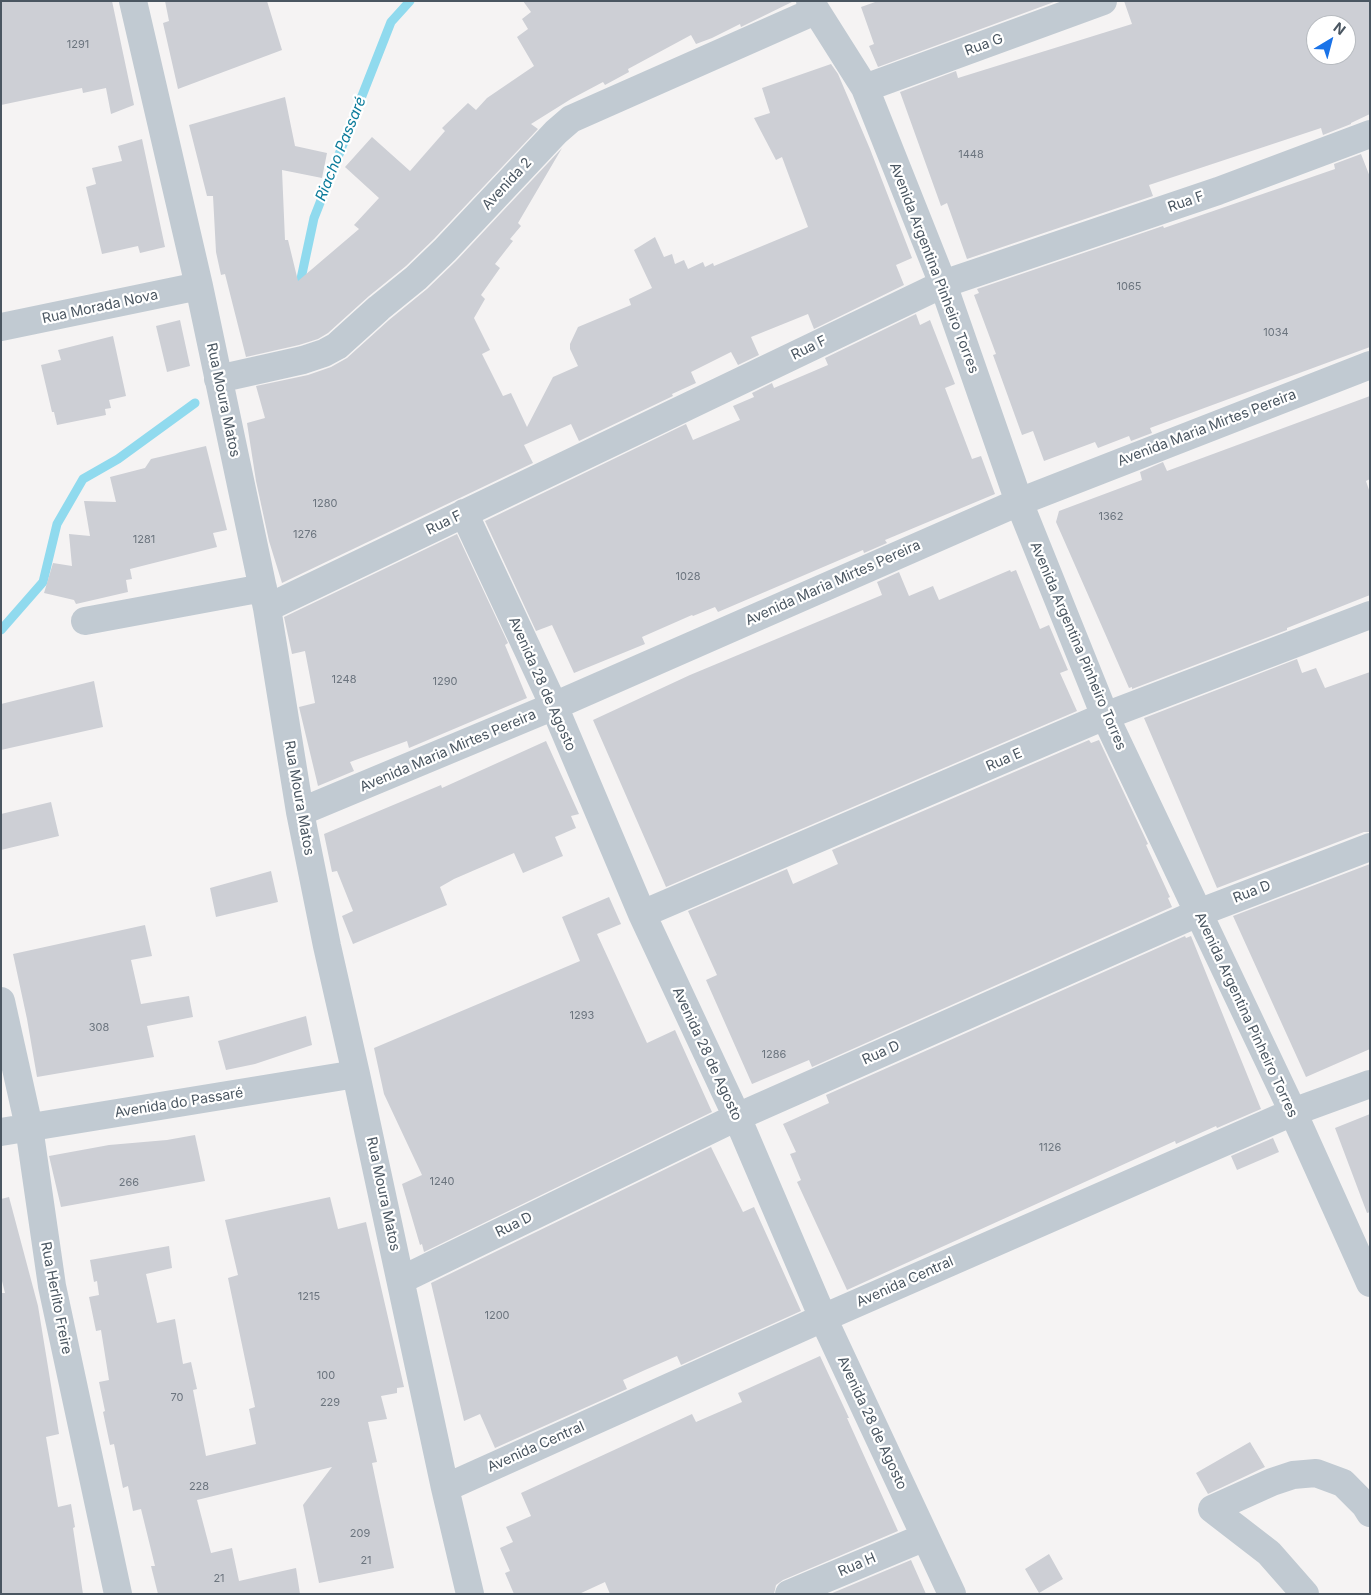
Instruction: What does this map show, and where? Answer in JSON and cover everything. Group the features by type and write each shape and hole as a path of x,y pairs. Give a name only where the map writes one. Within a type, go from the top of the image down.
{"street":[{"name":"Rua Moura Matos","path":"133,1 199,286 265,598 300,812 326,946 356,1074 445,1488 470,1594"},
{"name":"Rua G","path":"865,88 1103,1"},
{"name":"Avenida Argentina Pinheiro Torres","path":"812,6 865,88 943,284 1019,502 1106,716 1293,1112 1370,1283"},
{"name":"Avenida 2","path":"218,379 302,360 324,353 337,346 378,308 416,278 556,132 571,119 812,6"},
{"name":"Rua F","path":"85,621 265,598 464,513 943,284 1218,191 1370,134"},
{"name":"Rua Morada Nova","path":"1,327 199,286"},
{"name":"Avenida Maria Mirtes Pereira","path":"300,812 554,706 1019,502 1370,365"},
{"name":"Avenida 28 de Agosto","path":"464,513 554,706 642,914 737,1117 823,1318 952,1594"},
{"name":"Rua E","path":"642,914 1106,716 1370,615"},
{"name":"Rua D","path":"401,1280 737,1117 1198,912 1370,847"},
{"name":"Rua Herlito Freire","path":"1,1001 29,1128 52,1286 118,1594"},
{"name":"Avenida do Passaré","path":"1,1132 356,1074"},
{"name":"Avenida Central","path":"445,1488 823,1318 1293,1112 1370,1084"},
{"path":"1305,1594 1269,1553 1212,1509 1272,1482 1293,1475 1316,1473 1343,1483 1365,1505 1370,1513"},
{"name":"Rua H","path":"789,1594 925,1537"}],"building":[{"path":"1,1 112,1 134,105 111,114 106,88 83,93 82,88 1,105"},
{"path":"165,1 267,1 282,50 178,89 163,23 169,21"},
{"path":"523,1 794,1 741,27 740,24 696,44 691,35 628,69 629,72 605,85 603,82 571,99 531,124 538,129 434,239 406,266 328,333 318,339 299,345 246,357 225,274 221,275 216,252 213,196 207,196 189,125 285,97 295,146 327,153 322,178 282,170 285,240 288,240 298,281 359,229 354,225 379,198 345,167 372,137 410,171 445,131 442,128 468,103 476,110 487,98 534,66 517,37 528,29 522,19 531,12"},
{"path":"878,1 1054,2 878,67 869,46 874,44 861,7"},
{"path":"1124,1 1370,1 1370,114 1323,135 1321,128 1149,185 1153,196 967,259 947,203 941,206 900,92 956,71 958,78 1132,24"},
{"path":"831,64 838,74 870,149 912,258 896,265 904,285 814,329 808,314 751,337 759,355 738,365 731,352 691,372 696,383 579,441 571,424 524,445 533,463 282,583 269,541 256,481 247,423 265,418 256,386 308,375 331,367 347,358 427,289 456,261 562,148 518,223 521,226 510,239 513,241 495,264 500,268 481,295 485,299 474,318 490,350 482,354 503,396 511,393 527,427 553,377 578,366 570,349 570,344 578,327 631,305 629,299 652,288 634,250 655,237 664,257 672,254 675,264 684,260 688,269 703,262 705,267 713,263 714,266 808,227 782,157 776,160 754,118 770,113 762,88"},
{"path":"142,139 165,247 140,253 138,246 102,254 86,187 96,184 92,168 122,161 118,146"},
{"path":"1361,154 1370,177 1370,347 1150,428 1152,433 1131,441 1129,436 1098,448 1095,442 1044,461 1033,431 1022,435 993,355 996,354 974,295 979,293 977,289 1163,226 1164,228 1335,169 1334,164"},
{"path":"916,314 920,325 930,320 955,384 945,388 972,459 981,456 995,494 885,540 887,543 864,553 863,550 718,612 715,607 692,615 642,637 645,644 574,673 552,625 536,631 485,521 686,424 693,440 740,420 733,406 754,397 752,393 772,383 774,388 828,365 825,358"},
{"path":"180,320 190,366 167,372 156,326"},
{"path":"113,336 126,396 109,400 111,408 105,409 106,415 57,425 41,365 61,360 58,350"},
{"path":"1370,396 1370,479 1366,481 1370,493 1370,595 1287,628 1287,630 1132,689 1132,687 1129,688 1056,522 1059,511 1142,480 1140,472 1163,462 1167,471"},
{"path":"206,446 227,530 213,533 217,547 130,569 132,579 126,580 128,592 76,604 74,600 44,593 53,563 72,566 69,534 90,536 84,501 116,502 110,477 145,468 151,459"},
{"path":"457,534 508,643 505,645 527,698 409,748 407,741 350,762 354,771 318,786 299,707 315,703 305,651 292,654 284,617"},
{"path":"1010,570 1011,572 1016,570 1040,629 1049,625 1068,670 1060,673 1077,711 666,887 593,720 690,675 882,595 877,582 899,572 909,596 933,586 939,600"},
{"path":"1297,659 1302,673 1316,668 1325,688 1370,672 1370,832 1364,832 1217,888 1144,718"},
{"path":"94,681 103,727 1,750 1,704"},
{"path":"1089,740 1091,743 1099,740 1148,844 1146,845 1170,897 1168,898 1172,907 812,1067 809,1060 752,1084 706,980 717,975 688,911 787,869 793,884 838,864 832,850"},
{"path":"546,741 579,814 571,816 576,828 555,837 563,856 523,873 514,853 440,887 447,905 353,944 342,916 353,911 337,871 332,872 324,834 441,785 442,788"},
{"path":"51,802 59,836 1,850 1,814"},
{"path":"1370,864 1370,1049 1306,1077 1233,916"},
{"path":"271,871 278,902 216,917 210,888"},
{"path":"609,897 621,924 597,934 647,1043 675,1030 712,1112 424,1252 422,1244 420,1245 402,1184 422,1175 384,1094 374,1048 580,961 562,917"},
{"path":"145,925 152,956 131,960 141,1004 189,996 193,1017 147,1026 154,1057 37,1077 13,954"},
{"path":"1185,936 1186,938 1191,936 1261,1109 1176,1144 1175,1141 847,1290 797,1182 801,1180 790,1154 796,1152 783,1124 829,1103 826,1095"},
{"path":"306,1016 312,1045 255,1064 226,1070 218,1041"},
{"path":"1370,1114 1370,1212 1367,1213 1335,1128"},
{"path":"195,1135 205,1181 61,1207 49,1156 109,1145 167,1140"},
{"path":"1273,1138 1279,1152 1237,1170 1231,1156"},
{"path":"711,1147 743,1212 754,1207 801,1311 681,1365 677,1356 645,1370 623,1380 627,1389 495,1448 480,1414 464,1421 431,1283"},
{"path":"9,1197 38,1306 59,1434 46,1437 58,1507 71,1504 83,1594 1,1594 1,1293 5,1293 1,1277 1,1199"},
{"path":"330,1197 338,1229 366,1222 404,1387 397,1388 397,1393 381,1396 387,1419 368,1422 377,1462 372,1463 394,1568 319,1583 303,1505 332,1467 197,1500 211,1553 232,1548 239,1581 296,1568 300,1594 158,1594 151,1566 155,1566 141,1509 133,1511 128,1486 123,1488 114,1444 110,1445 103,1412 105,1411 99,1382 109,1380 101,1330 96,1331 89,1297 99,1295 97,1281 94,1282 90,1260 169,1246 172,1268 146,1274 157,1323 175,1319 183,1364 191,1362 197,1389 193,1390 206,1456 256,1444 249,1409 255,1407 228,1278 238,1275 225,1220"},
{"path":"820,1356 898,1531 783,1580 776,1585 774,1594 610,1594 605,1582 579,1594 514,1594 505,1573 510,1571 500,1548 513,1542 506,1527 531,1516 521,1493 692,1414 696,1422 742,1402 738,1393"},
{"path":"1250,1442 1265,1467 1208,1494 1196,1473"},
{"path":"1049,1554 1063,1579 1039,1593 1025,1569"},
{"path":"911,1560 926,1594 830,1594"}],"waterway":[{"name":"Riacho Passaré","path":"299,288 314,218 391,22 410,1"},
{"name":"Riacho Passaré","path":"1,630 43,582 57,524 83,479 118,459 195,403"}]}
